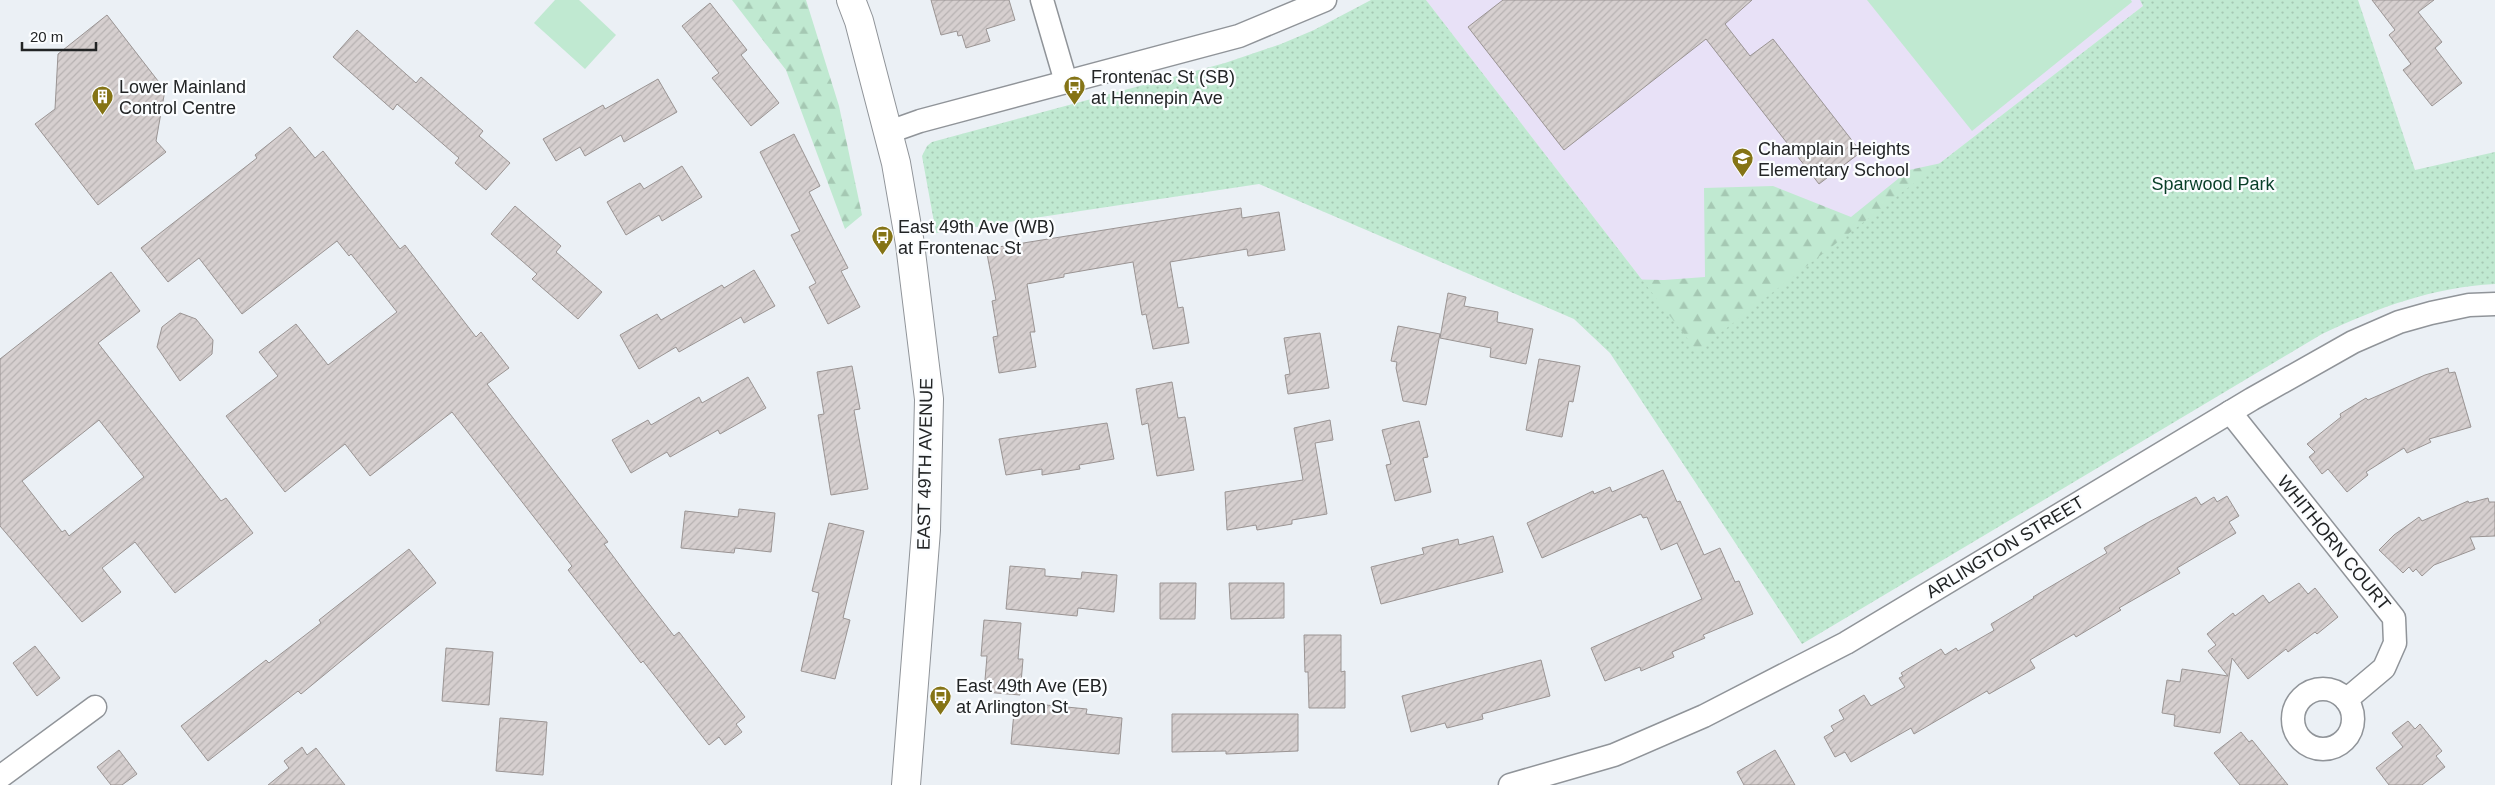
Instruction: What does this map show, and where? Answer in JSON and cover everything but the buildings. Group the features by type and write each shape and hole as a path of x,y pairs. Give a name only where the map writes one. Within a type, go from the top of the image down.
{"street":[{"name":"EAST 49TH AVENUE","path":"851,0 859,22 889,132 910,244 929,399 926,530 906,785"},
{"path":"1042,0 1066,82"},
{"path":"889,132 920,121 1240,36 1326,0"},
{"name":"ARLINGTON STREET","path":"1510,785 1614,755 1704,716 1846,643 2230,412 2353,342 2399,322 2469,306 2495,304"},
{"name":"WHITHORN COURT","path":"2230,412 2394,618 2395,643 2384,668 2346,700"},
{"path":"0,777 95,706"}],"shaded area":[{"name":"Champlain Heights Elementary School","path":"1426,0 2140,0 2143,6 1697,351"}],"green space":[{"path":"555,0 579,0 616,35 585,69 534,23"},
{"path":"732,0 806,0 839,106 862,215 845,229 786,70"},
{"name":"Sparwood Park","path":"1371,0 1426,0 1697,351 2143,6 2140,0 2358,0 2415,170 2495,152 2495,284 2450,289 2406,300 2322,334 1802,644 1610,353 1574,319 1259,184 936,233 922,156 927,146 932,142 1225,63 1281,44 1314,30"},
{"path":"1867,0 2131,0 2132,2 1972,131"},
{"path":"1974,156 1872,475 1564,278 1664,280 1705,277 1704,188 1773,186 1851,217 1909,170"}],"place":[{"name":"Frontenac St (SB) at Hennepin Ave","path":"1075,106"},
{"name":"Lower Mainland Control Centre","path":"103,116"},
{"name":"Champlain Heights Elementary School","path":"1742,178"},
{"name":"East 49th Ave (WB) at Frontenac St","path":"882,256"},
{"name":"East 49th Ave (EB) at Arlington St","path":"940,715"}]}
